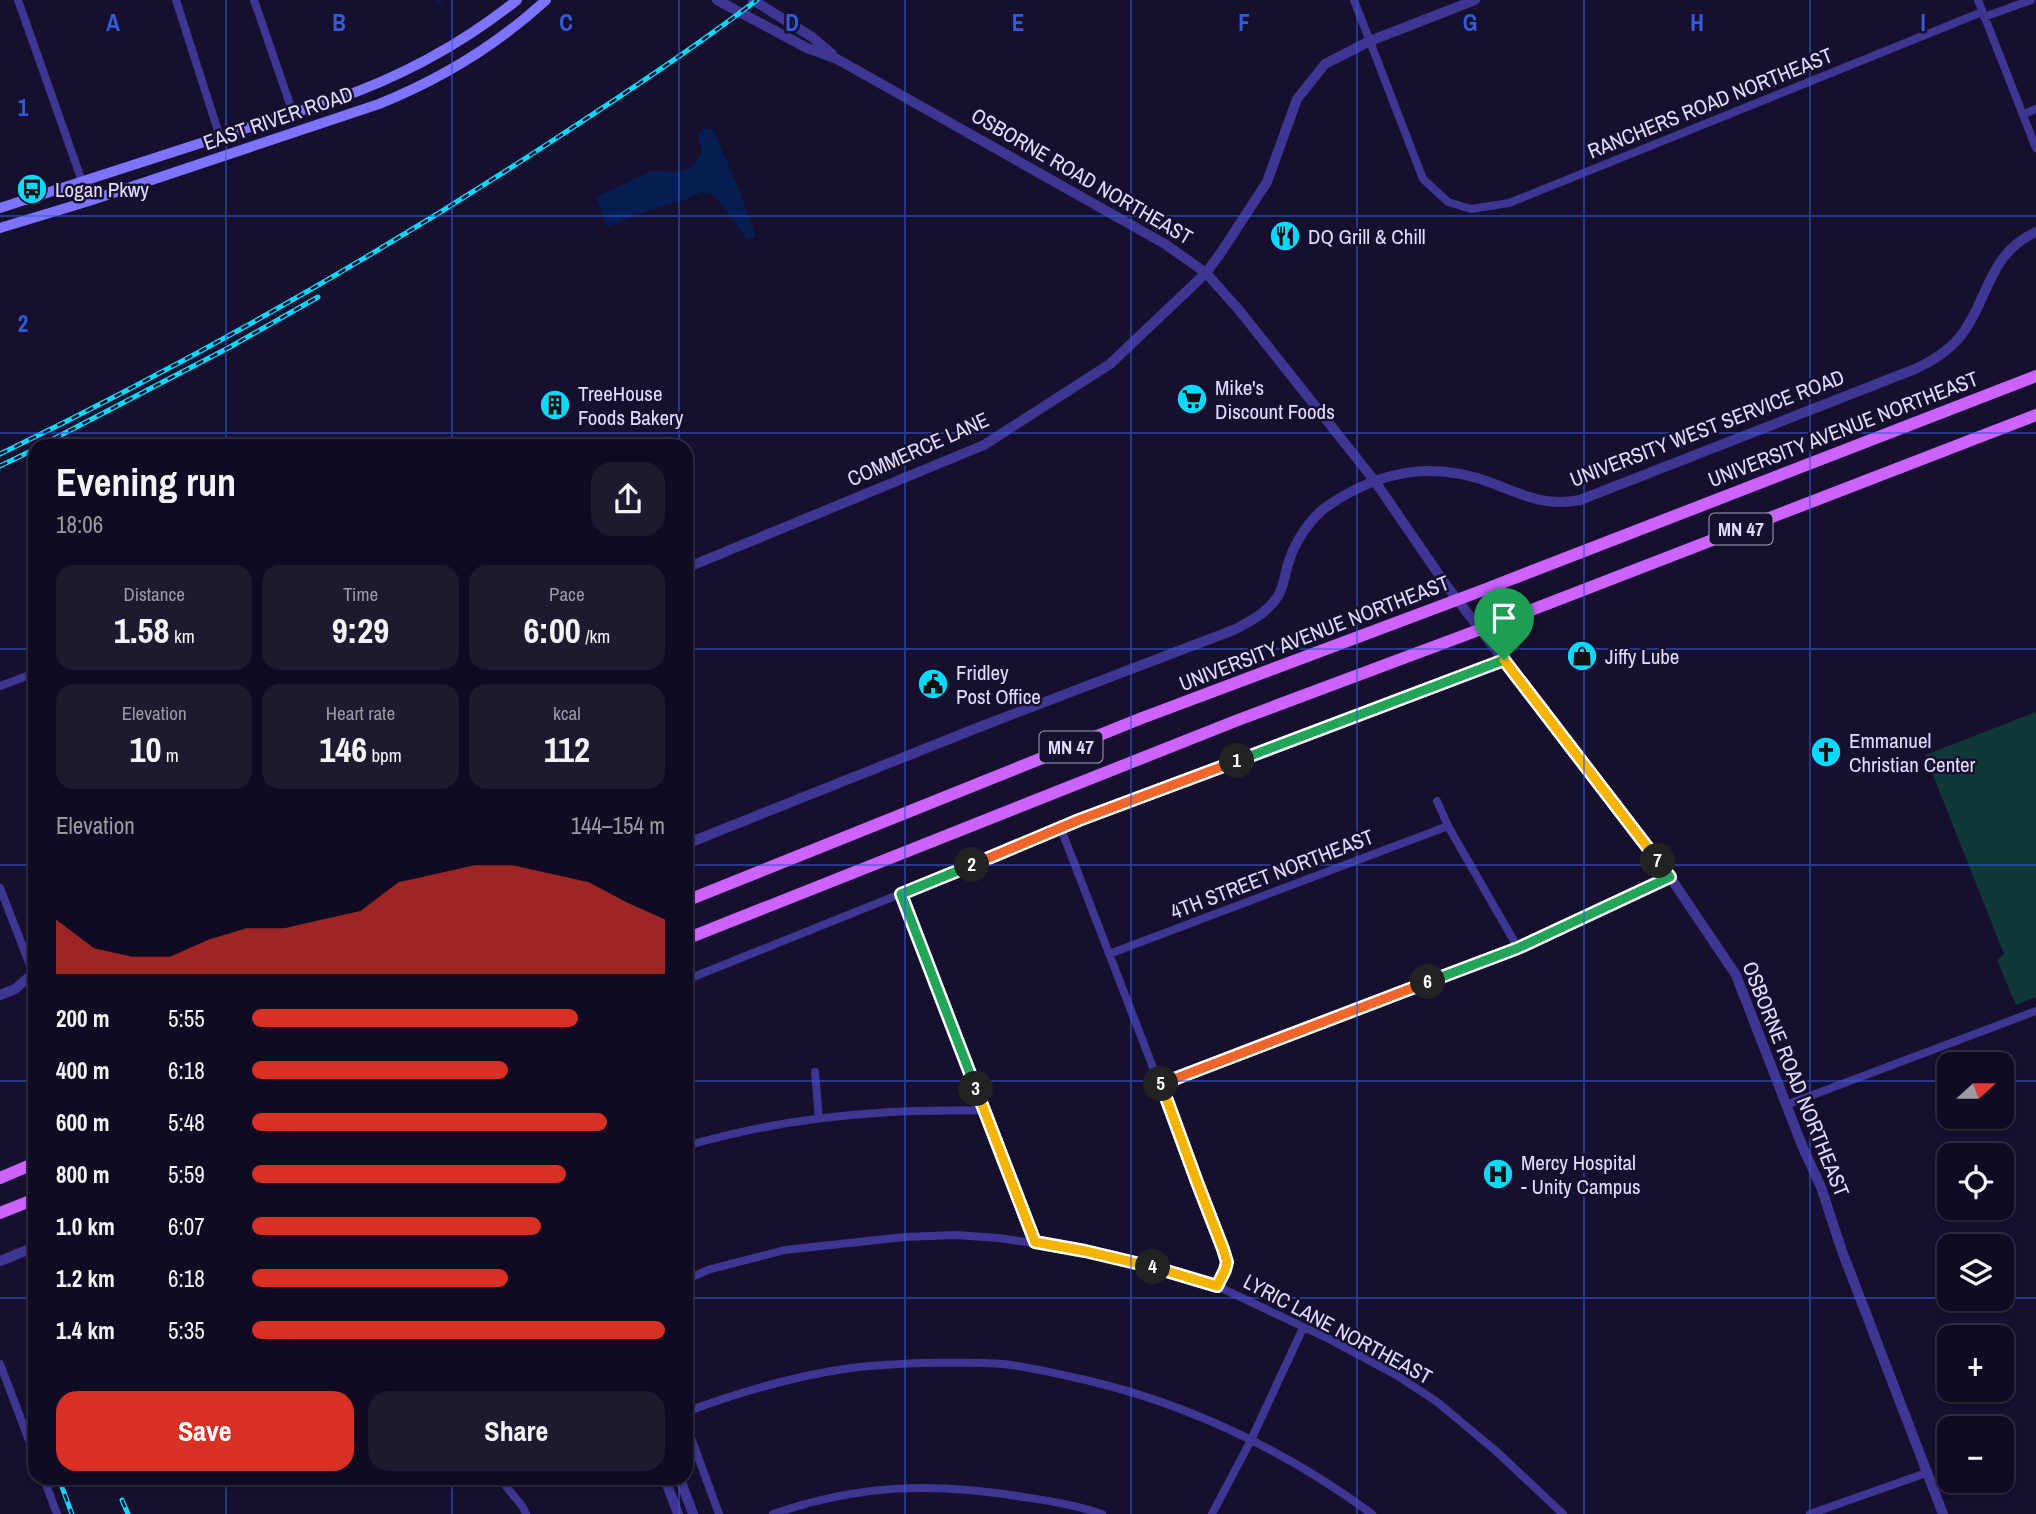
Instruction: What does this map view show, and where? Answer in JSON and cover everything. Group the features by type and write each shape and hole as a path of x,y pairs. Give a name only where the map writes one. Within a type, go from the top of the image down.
{"main road":[{"name":"EAST RIVER ROAD","path":"0,208 356,92 406,71 478,31 517,0"},
{"name":"EAST RIVER ROAD","path":"0,228 309,129 402,95 477,54 517,26 546,0"},
{"name":"UNIVERSITY AVENUE NORTHEAST","path":"693,898 1142,718 2036,376"},
{"name":"MN 47","path":"693,936 1238,720 2036,415"},
{"path":"0,1178 28,1166"},
{"path":"0,1213 28,1202"}],"street":[{"path":"18,0 89,201"},
{"path":"176,0 220,137"},
{"path":"255,0 293,113"},
{"name":"OSBORNE ROAD NORTHEAST","path":"717,0 807,48 837,59 1166,244 1206,273 1239,310 1374,480 1458,599 1670,877 1736,975 1803,1148 1821,1187 1842,1251 1943,1514"},
{"name":"OSBORNE ROAD NORTHEAST","path":"753,0 812,37 837,59"},
{"path":"1354,0 1370,41"},
{"name":"COMMERCE LANE","path":"693,565 984,445 1110,364 1206,273 1267,182 1297,99 1325,64 1370,41 1475,0"},
{"path":"1978,0 2036,148"},
{"name":"RANCHERS ROAD NORTHEAST","path":"1370,41 1423,179 1448,202 1471,209 1509,202 1983,14 2031,0"},
{"path":"2024,114 2036,110"},
{"name":"UNIVERSITY WEST SERVICE ROAD","path":"693,841 982,726 1236,629 1262,615 1279,595 1290,556 1311,519 1328,505 1374,480 1416,471 1441,470 1467,475 1544,502 1562,503 1591,495 1930,363 1946,351 1966,329 1995,268 2002,259 2017,242 2036,232"},
{"path":"693,977 1079,820 1504,660"},
{"path":"0,686 28,676"},
{"path":"1437,801 1448,826 1518,948"},
{"name":"4TH STREET NORTHEAST","path":"1109,954 1448,826"},
{"path":"1061,829 1223,1249 1227,1262 1217,1286"},
{"path":"1160,1084 1518,948 1670,877"},
{"path":"0,888 28,958"},
{"path":"901,894 1035,1242"},
{"path":"0,995 15,989 28,978"},
{"path":"1786,1105 2036,1011"},
{"path":"815,1072 819,1118"},
{"path":"693,1144 718,1136 819,1118 984,1110"},
{"name":"LYRIC LANE NORTHEAST","path":"693,1276 785,1250 955,1234 1035,1242 1122,1259 1217,1286 1396,1375 1436,1401 1496,1451 1563,1514"},
{"path":"0,1261 28,1250"},
{"path":"1212,1514 1251,1440 1303,1328"},
{"path":"693,1410 750,1390 846,1369 922,1363 1003,1364 1060,1374 1162,1401 1206,1418 1305,1469 1371,1514"},
{"path":"0,1364 28,1438"},
{"path":"693,1443 719,1514"},
{"path":"1810,1514 1926,1473"},
{"path":"46,1485 57,1514"},
{"path":"505,1485 526,1514"},
{"path":"667,1485 678,1514"},
{"path":"682,1485 693,1514"},
{"path":"773,1514 866,1491 942,1487 1040,1499 1102,1514"}],"green space":[{"path":"2036,712 2036,997 2016,1005 1997,960 2004,954 1925,755"}],"water":[{"path":"703,129 713,129 756,237 747,239 715,195 702,192 607,227 596,197 653,170 679,172 689,168 697,161 702,150 697,133"}],"waterway":[{"path":"437,0 443,7"}],"railway":[{"path":"30,439 142,383 418,226 630,90 757,0"},
{"path":"53,439 230,347 318,297"},
{"path":"0,454 28,440"},
{"path":"0,466 28,452"},
{"path":"61,1485 72,1514"},
{"path":"122,1500 128,1514"}],"place":[{"name":"Logan Pkwy","path":"32,189"},
{"name":"DQ Grill & Chill","path":"1285,236"},
{"name":"Mike's Discount Foods","path":"1192,399"},
{"name":"TreeHouse Foods Bakery","path":"555,405"},
{"name":"Jiffy Lube","path":"1582,656"},
{"name":"Fridley Post Office","path":"933,684"},
{"name":"Emmanuel Christian Center","path":"1826,752"},
{"name":"Mercy Hospital - Unity Campus","path":"1498,1174"}],"route":[{"path":"1504,660 1670,877 1518,948 1160,1084 1227,1262 1217,1286 1122,1259 1035,1242 901,894 1079,820 1504,660"}]}
